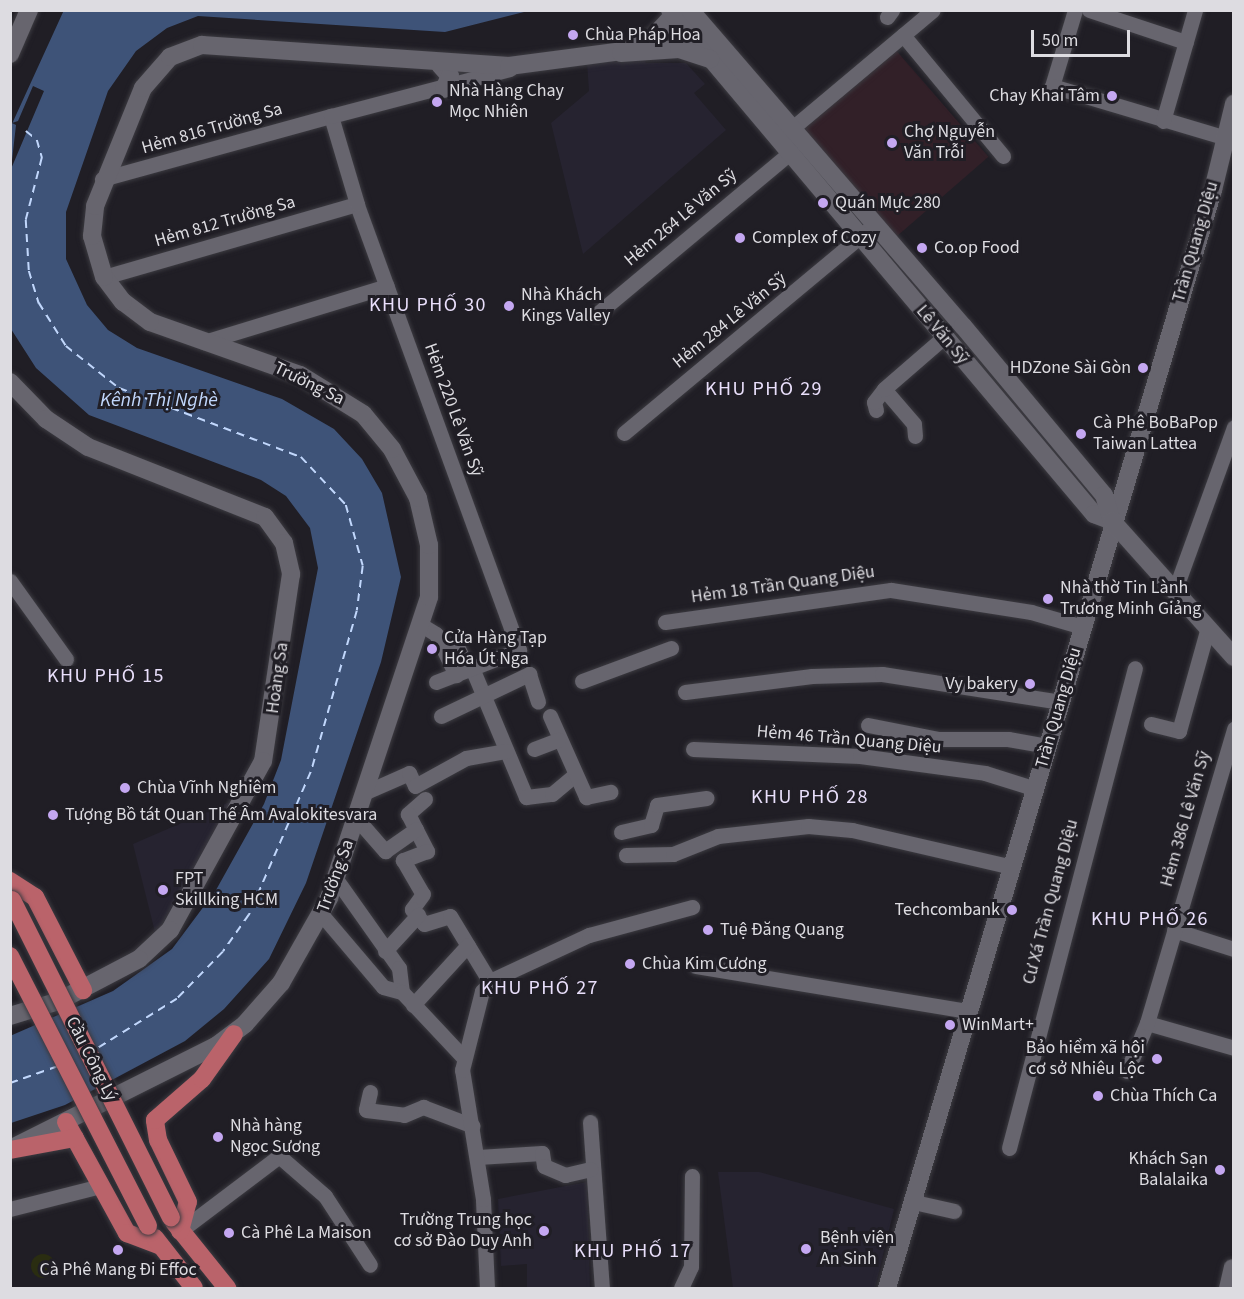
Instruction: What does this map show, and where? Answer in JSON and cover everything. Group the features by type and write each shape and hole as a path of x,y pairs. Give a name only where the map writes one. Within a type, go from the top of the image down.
{"main road":[{"path":"10,881 35,897 83,990"},
{"name":"Cầu Công Lý","path":"11,899 175,1224 227,1288"},
{"name":"Cầu Công Lý","path":"10,956 148,1226 194,1288"},
{"path":"175,1224 188,1202 158,1140 155,1120 202,1079 234,1034"},
{"path":"66,1122 130,1236 161,1246"},
{"path":"10,1149 75,1138"}],"street":[{"path":"10,54 29,10"},
{"name":"Hẻm 264 Lê Văn Sỹ","path":"597,314 933,10"},
{"path":"1075,10 1052,86 1163,121 1223,137"},
{"path":"1089,10 1186,42"},
{"path":"1163,121 1195,10"},
{"name":"Trường Sa","path":"10,1149 234,1034 281,983 322,915 336,879 423,626 431,579 426,527 411,482 383,436 356,408 317,383 204,342 136,314 104,277 92,236 102,179 147,82 170,57 190,48 233,44 440,65 523,64 621,53 654,36 678,12"},
{"name":"Lê Văn Sỹ","path":"678,12 712,59 787,140 875,224 1104,495 1112,521 1176,590 1233,657"},
{"name":"Lê Văn Sỹ","path":"678,12 787,140 860,238 1094,514 1112,521"},
{"path":"903,35 1003,156"},
{"path":"621,53 679,49 712,59"},
{"path":"331,116 444,89 523,64"},
{"path":"440,65 450,76 444,89"},
{"name":"Trần Quang Diệu","path":"887,1288 1036,789 1112,521 1213,190 1223,137 1233,104"},
{"name":"Hẻm 816 Trường Sa","path":"102,179 331,116"},
{"name":"Hẻm 220 Lê Văn Sỹ","path":"331,116 357,204 519,650 436,682"},
{"name":"Hẻm 812 Trường Sa","path":"104,277 357,204"},
{"name":"Hẻm 284 Lê Văn Sỹ","path":"624,434 875,224"},
{"path":"204,342 387,286"},
{"path":"876,410 874,402 884,389 944,337"},
{"name":"Hoàng Sa","path":"10,382 46,420 88,447 266,517 280,533 291,574 268,740 254,785 163,939 139,959 83,990 10,1016"},
{"path":"884,389 914,424 915,436"},
{"path":"1176,590 1233,427"},
{"path":"10,581 66,659"},
{"name":"Hẻm 18 Trần Quang Diệu","path":"665,622 891,590 1031,612 1083,627"},
{"path":"423,626 436,634 482,694 526,798 552,794 575,775"},
{"path":"1151,724 1179,731 1208,627"},
{"path":"456,644 465,671"},
{"path":"582,681 671,648"},
{"name":"Cư Xá Trần Quang Diệu","path":"1009,1148 1135,668"},
{"path":"441,716 482,694 530,674 538,702"},
{"path":"685,692 812,676 882,674 1061,702"},
{"path":"550,716 558,740 586,797 610,792"},
{"name":"Hẻm 46 Trần Quang Diệu","path":"868,725 938,739 1008,739 1048,747"},
{"name":"Hẻm 386 Lê Văn Sỹ","path":"1126,1071 1147,1023 1233,729"},
{"path":"534,749 558,740"},
{"name":"Hẻm 46 Trần Quang Diệu","path":"693,749 860,756 985,773 1036,789"},
{"path":"366,792 410,773 415,786 465,759 506,751"},
{"path":"621,832 651,825 657,805 707,798"},
{"path":"425,799 408,814 427,850 403,860 423,894 412,909 424,924 450,916 490,982"},
{"path":"357,819 385,851 416,829"},
{"path":"626,855 673,854 718,836 808,826 852,830 1012,867"},
{"path":"336,879 399,968 402,992 464,1058"},
{"path":"487,1288 478,1157 464,1058 475,1006 490,982 589,935 693,907"},
{"path":"322,915 383,987 402,992"},
{"path":"385,951 417,915"},
{"path":"1174,930 1233,949"},
{"path":"413,1005 468,945"},
{"path":"696,966 968,1011"},
{"path":"1147,1023 1233,1048"},
{"path":"370,1092 366,1110 404,1115 423,1107 473,1126"},
{"path":"590,1122 590,1169 598,1206 602,1288"},
{"path":"478,1157 542,1153 544,1166 565,1174 590,1169"},
{"path":"175,1224 279,1156 325,1196 370,1265"},
{"path":"681,1288 691,1267 692,1176"},
{"path":"10,1209 101,1185"},
{"path":"914,1202 954,1211"},
{"path":"1226,1288 1231,1267"}],"shaded area":[{"name":"Chợ Nguyễn Văn Trỗi","path":"894,48 988,157 893,239 799,131"},
{"path":"641,57 646,63 686,63 705,84 694,93 726,130 583,254 551,123 589,91 587,62"},
{"name":"FPT Skillking HCM","path":"232,801 156,936 133,844"},
{"name":"Bệnh viện An Sinh","path":"718,1172 759,1172 894,1209 875,1288 733,1288"},
{"name":"Trường Trung học cơ sở Đào Duy Anh","path":"587,1182 590,1288 527,1288 527,1264 501,1266 498,1199"}],"green space":[{"path":"43,1254 52,1257 55,1266 52,1275 43,1278 34,1275 31,1266 34,1257"}],"water":[{"name":"Kênh Thị Nghè","path":"64,10 528,11 445,32 198,16 167,28 136,51 108,91 66,212 66,259 87,305 108,330 137,348 282,399 334,429 362,459 382,493 401,577 381,662 306,883 269,959 224,1009 185,1041 65,1105 11,1123 10,1036 113,991 172,949 216,890 264,804 281,760 318,568 310,528 286,496 261,480 89,415 36,368 11,329 11,126"}],"pier":[{"path":"33,86 44,91 11,169 16,125 12,123 18,121"}],"ferry route":[{"path":"26,131 37,140 42,158 26,220 29,271 39,303 66,346 119,388 301,457 346,505 363,566 357,611 311,772 249,915 223,952 177,999 95,1050"},
{"path":"10,1083 58,1066"}],"place":[{"name":"Chùa Pháp Hoa","path":"573,35"},
{"name":"Chay Khai Tâm","path":"1112,96"},
{"name":"Nhà Hàng Chay Mọc Nhiên","path":"437,102"},
{"name":"Chợ Nguyễn Văn Trỗi","path":"892,143"},
{"name":"Quán Mực 280","path":"823,203"},
{"name":"Complex of Cozy","path":"740,238"},
{"name":"Co.op Food","path":"922,248"},
{"name":"Nhà Khách Kings Valley","path":"509,306"},
{"name":"HDZone Sài Gòn","path":"1143,368"},
{"name":"Cà Phê BoBaPop Taiwan Lattea","path":"1081,434"},
{"name":"Nhà thờ Tin Lành Trương Minh Giảng","path":"1048,599"},
{"name":"Cửa Hàng Tạp Hóa Út Nga","path":"432,649"},
{"name":"Vy bakery","path":"1030,684"},
{"name":"Chùa Vĩnh Nghiêm","path":"125,788"},
{"name":"Tượng Bồ tát Quan Thế Âm Avalokitesvara","path":"53,815"},
{"name":"FPT Skillking HCM","path":"163,890"},
{"name":"Techcombank","path":"1012,910"},
{"name":"Tuệ Đăng Quang","path":"708,930"},
{"name":"Chùa Kim Cương","path":"630,964"},
{"name":"WinMart+","path":"950,1025"},
{"name":"Bảo hiểm xã hội cơ sở Nhiêu Lộc","path":"1157,1059"},
{"name":"Chùa Thích Ca","path":"1098,1096"},
{"name":"Nhà hàng Ngọc Sương","path":"218,1137"},
{"name":"Khách Sạn Balalaika","path":"1220,1170"},
{"name":"Trường Trung học cơ sở Đào Duy Anh","path":"544,1231"},
{"name":"Cà Phê La Maison","path":"229,1233"},
{"name":"Bệnh viện An Sinh","path":"806,1249"},
{"name":"Cà Phê Mang Đi Effoc","path":"118,1250"}],"district":[{"name":"KHU PHỐ 30","path":"428,305"},
{"name":"KHU PHỐ 29","path":"764,389"},
{"name":"KHU PHỐ 15","path":"106,676"},
{"name":"KHU PHỐ 28","path":"810,797"},
{"name":"KHU PHỐ 26","path":"1150,919"},
{"name":"KHU PHỐ 27","path":"540,988"},
{"name":"KHU PHỐ 17","path":"633,1251"}]}
